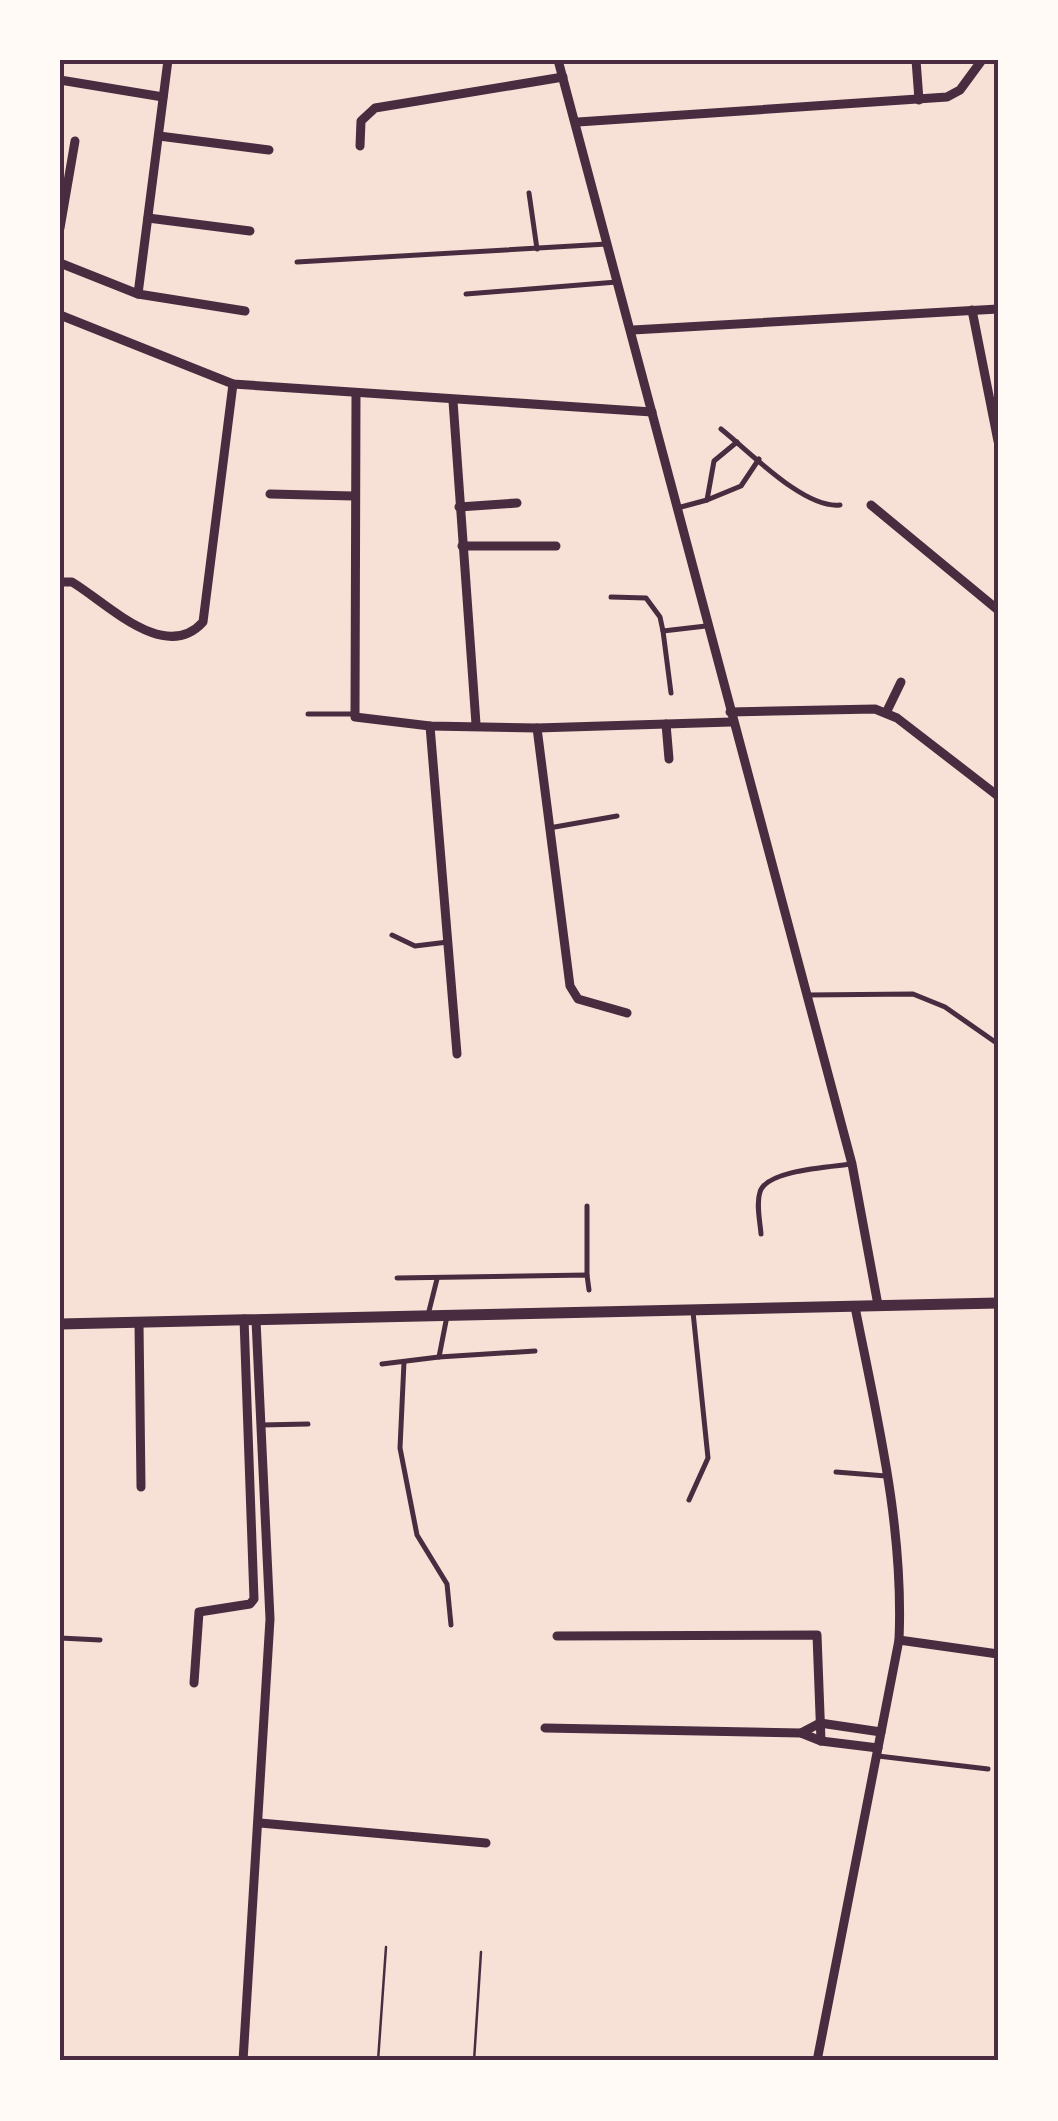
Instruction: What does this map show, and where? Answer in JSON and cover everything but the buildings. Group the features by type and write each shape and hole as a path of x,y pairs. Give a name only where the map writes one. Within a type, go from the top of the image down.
{"street":[{"path":"138,294 168,60"},
{"path":"558,60 578,122 606,244 633,330 731,717 852,1164 878,1304"},
{"path":"916,60 920,100"},
{"path":"578,122 920,100 960,90 982,60"},
{"path":"360,146 361,122 375,108 563,77"},
{"path":"60,80 164,98"},
{"path":"158,136 269,150"},
{"path":"60,228 75,141"},
{"path":"148,218 250,232"},
{"path":"60,263 138,294 245,312"},
{"path":"633,330 998,309"},
{"path":"972,310 998,442"},
{"path":"60,315 233,384 652,412"},
{"path":"60,582 72,582 160,636 187,634 203,622 233,384"},
{"path":"356,394 353,714 360,721 537,728 666,724 844,707 886,714 998,796"},
{"path":"453,401 476,724"},
{"path":"270,494 353,496"},
{"path":"459,507 517,503"},
{"path":"871,505 998,610"},
{"path":"462,546 556,546"},
{"path":"886,714 901,682"},
{"path":"666,724 669,759"},
{"path":"430,726 457,1054"},
{"path":"537,728 570,986 578,999 627,1014"},
{"path":"60,1324 998,1302"},
{"path":"817,2061 899,1640 902,1578 888,1476 855,1307"},
{"path":"243,2061 270,1618 250,1320"},
{"path":"194,1684 199,1612 250,1604 254,1599 250,1320"},
{"path":"140,1324 141,1487"},
{"path":"557,1636 817,1636 821,1742"},
{"path":"899,1640 998,1654"},
{"path":"801,1734 820,1723 881,1732"},
{"path":"545,1728 801,1734 821,1742 878,1752"},
{"path":"260,1823 486,1843"}],"lane":[{"path":"529,193 536,249"},
{"path":"297,262 606,244"},
{"path":"466,294 618,282"},
{"path":"722,429 806,497 826,506 840,505"},
{"path":"707,500 714,461 737,442"},
{"path":"680,507 741,486 759,459"},
{"path":"612,597 646,598 660,616 671,693"},
{"path":"663,632 708,626"},
{"path":"308,714 353,714"},
{"path":"550,828 616,816"},
{"path":"392,935 415,946 448,942"},
{"path":"808,996 913,994 945,1007 998,1044"},
{"path":"761,1234 759,1195 765,1183 776,1176 852,1164"},
{"path":"587,1206 589,1290"},
{"path":"397,1278 587,1275"},
{"path":"427,1317 436,1279"},
{"path":"689,1500 708,1458 693,1309"},
{"path":"439,1357 447,1316"},
{"path":"382,1364 535,1351"},
{"path":"404,1362 400,1448 418,1534 447,1584 451,1626"},
{"path":"258,1426 308,1424"},
{"path":"836,1472 888,1476"},
{"path":"60,1638 100,1640"},
{"path":"878,1752 988,1769"}],"path":[{"path":"378,2061 386,1947"},
{"path":"474,2061 481,1952"}]}
